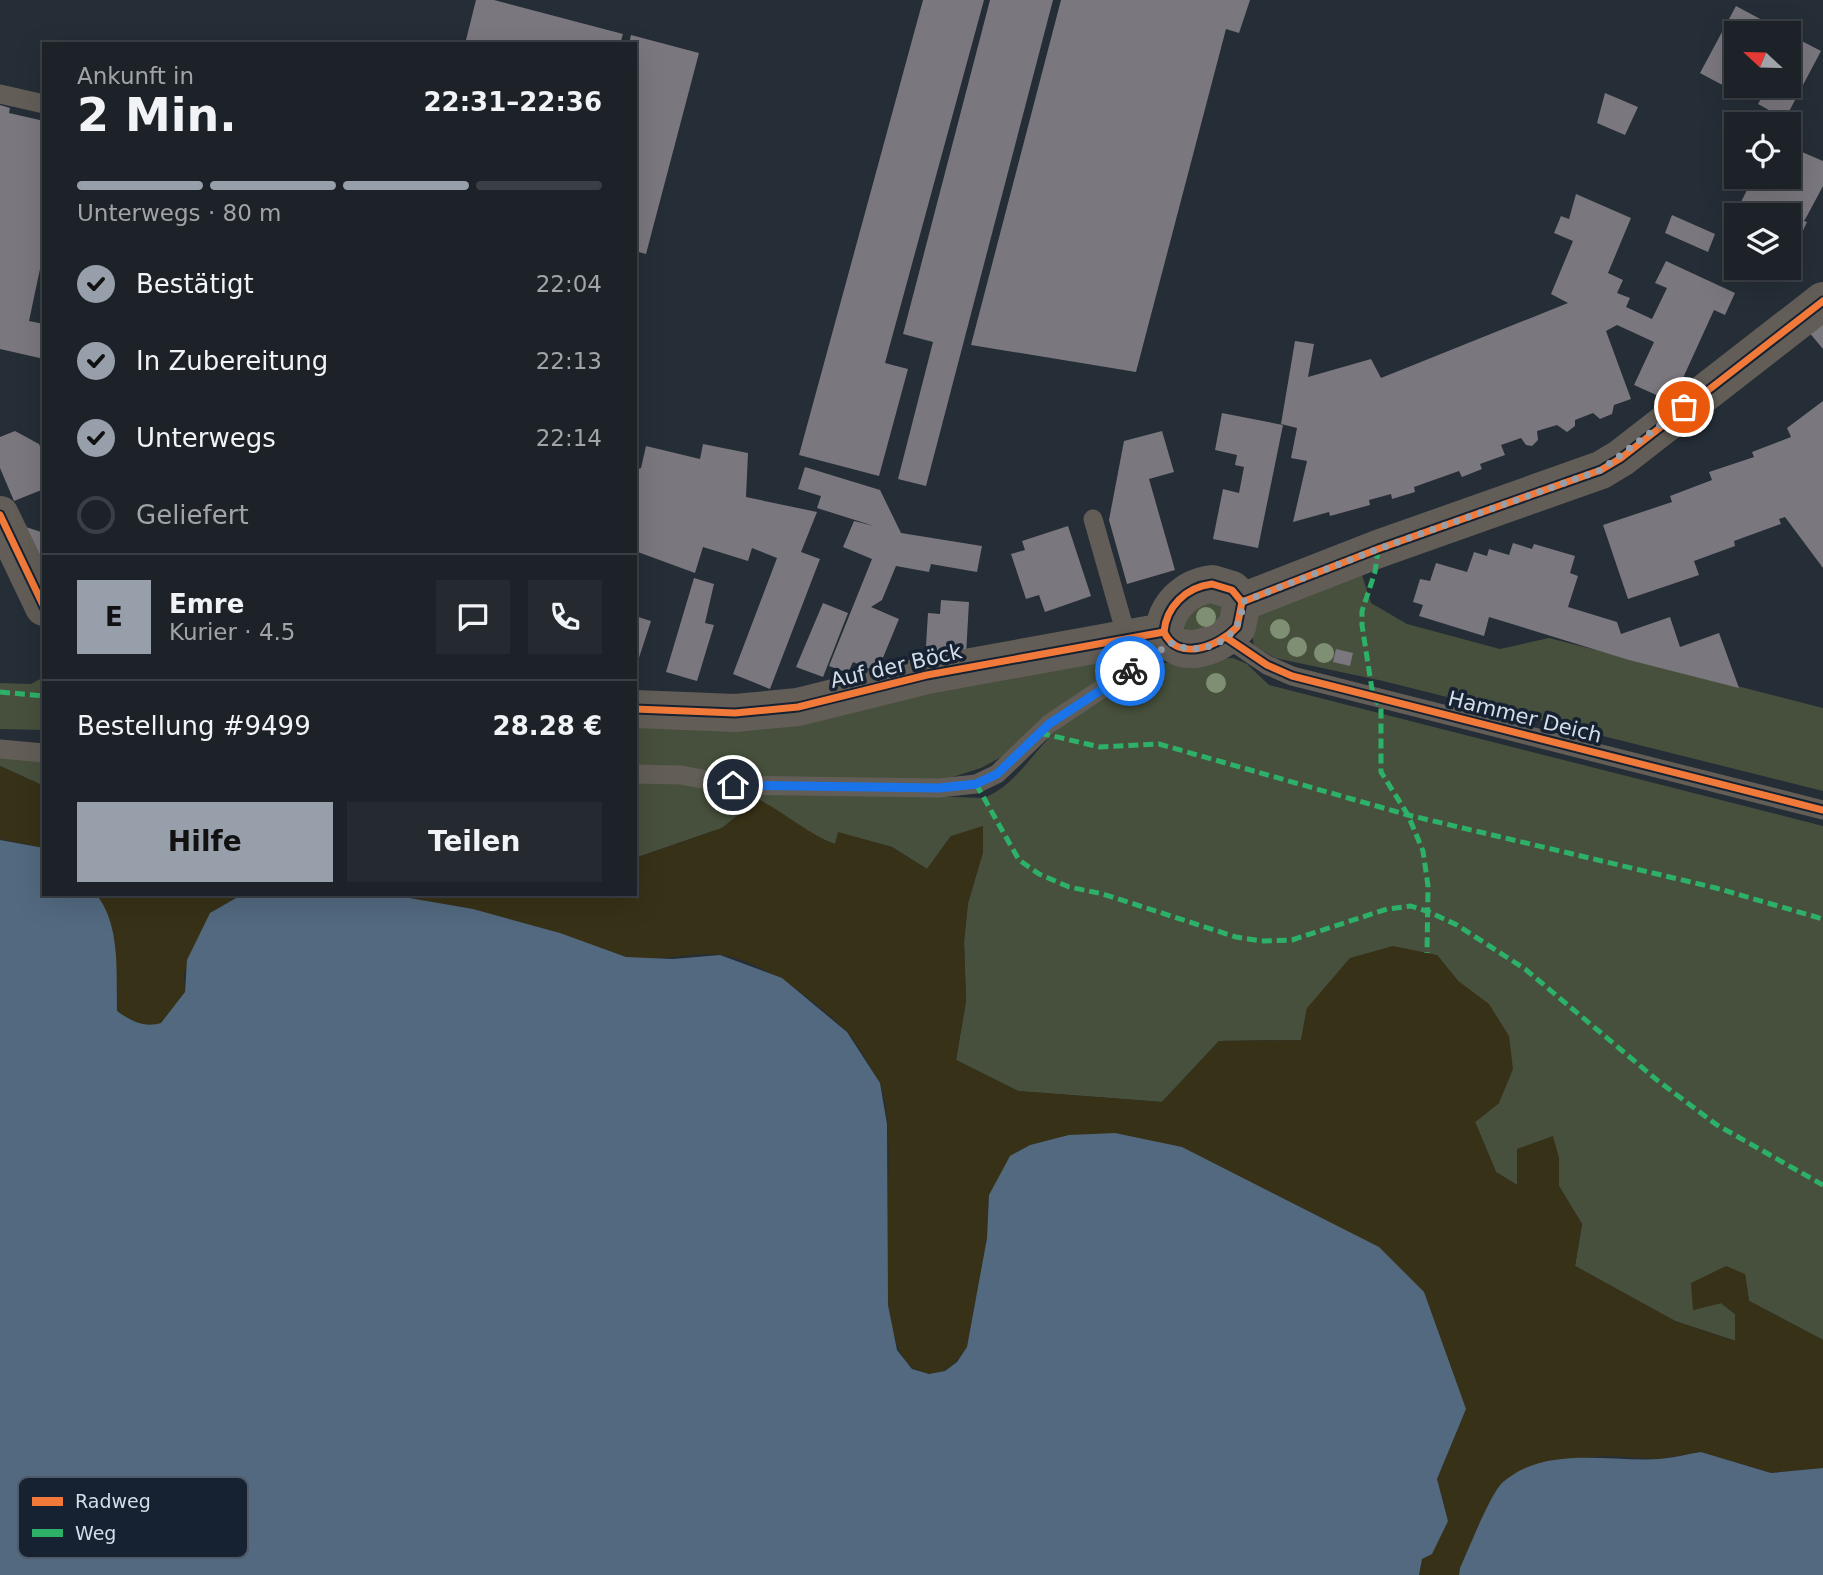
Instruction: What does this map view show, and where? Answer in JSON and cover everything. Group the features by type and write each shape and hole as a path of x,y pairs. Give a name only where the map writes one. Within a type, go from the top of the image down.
{"street":[{"path":"1242,602 1378,549 1601,470 1621,458 1823,301"},
{"path":"0,515 42,603"},
{"path":"1154,638 1172,607 1201,585 1222,586 1232,590 1242,602"},
{"path":"1227,638 1237,627 1242,602"},
{"name":"Auf der Böck","path":"637,709 735,713 797,707 927,675 1154,638 1198,649 1227,638"}],"lane":[{"path":"0,94 42,104"},
{"path":"637,774 681,775 733,785 939,788 976,784 997,774 1049,724 1154,638 1093,519"},
{"name":"Hammer Deich","path":"1227,638 1267,665 1292,676 1823,810"},
{"path":"0,749 42,753"}],"green space":[{"path":"1362,575 1371,603 1407,624 1500,649 1549,638 1823,708 1823,791 1383,681 1275,658 1254,645 1252,636 1256,614"},
{"path":"1203,597 1232,612 1194,638 1177,620"},
{"path":"1127,652 1134,660 1007,754 981,768 934,783 730,779 637,769 637,721"},
{"path":"1233,658 1247,664 1269,685 1823,826 1823,1340 1749,1301 1745,1274 1693,1310 1721,1303 1735,1314 1736,1341 1675,1321 1575,1266 1582,1224 1559,1186 1559,1158 1517,1185 1496,1172 1475,1122 1499,1103 1489,1005 1458,981 1437,955 1307,1008 1301,1040 1219,1041 1162,1102 1018,1091 956,1060 966,1001 964,941 968,903 983,852 951,836 927,869 892,847 839,833 835,844 811,835 759,799 722,828 637,857 637,780 684,781 714,789 984,798 1011,781 1071,717 1113,686 1158,665 1196,659"},
{"path":"42,678 42,730 0,729 0,683 31,684"},
{"path":"0,758 42,760 42,785 0,766"}],"sand":[{"path":"0,766 42,785 42,848 0,839"},
{"path":"747,795 835,844 838,832 892,847 927,869 951,836 983,826 983,852 968,903 964,941 966,1001 956,1060 1018,1091 1162,1102 1219,1041 1301,1040 1307,1008 1350,958 1393,946 1437,955 1458,981 1489,1004 1509,1036 1513,1069 1499,1103 1475,1122 1496,1172 1517,1185 1517,1149 1553,1136 1559,1158 1559,1186 1582,1224 1575,1266 1675,1321 1735,1341 1735,1314 1721,1303 1693,1310 1691,1283 1726,1266 1745,1274 1749,1301 1823,1340 1823,1468 1771,1473 1701,1452 1658,1459 1606,1456 1548,1461 1460,1568 1459,1575 1419,1575 1422,1559 1448,1521 1437,1479 1466,1409 989,1195 987,1238 967,1347 955,1363 944,1370 939,1373 925,1373 904,1358 892,1328 887,1288 886,1107 877,1079 862,1054 850,1035 833,1019 788,984 737,959 711,954 650,959 626,957 535,926 396,896 637,896 637,857 722,828 738,815"},
{"path":"96,896 239,896 231,900 184,974 185,992 174,1010 161,1023 149,1026 129,1020 117,1011 116,987"}],"water":[{"path":"0,840 42,848 42,896 97,896 110,920 116,950 117,1011 143,1024 161,1023 185,992 187,960 210,913 240,896 398,896 473,909 560,933 626,957 673,959 720,955 782,978 847,1032 880,1083 887,1124 888,1305 897,1350 912,1369 929,1374 945,1371 957,1362 967,1347 987,1238 989,1195 1010,1156 1030,1145 1069,1135 1115,1133 1182,1147 1379,1247 1424,1292 1466,1409 1437,1479 1448,1521 1432,1554 1422,1559 1419,1575 0,1575"},
{"path":"1701,1452 1771,1473 1823,1468 1823,1575 1459,1575 1492,1497 1503,1482 1520,1471 1538,1463 1558,1459 1659,1459"}],"building":[{"path":"476,0 494,0 623,34 621,42 466,42"},
{"path":"923,0 984,0 885,363 908,369 879,476 799,455"},
{"path":"990,0 1053,0 926,486 898,479 933,342 903,334"},
{"path":"1061,0 1250,0 1239,33 1226,29 1136,372 971,345"},
{"path":"1736,6 1764,21 1728,21"},
{"path":"1724,28 1724,86 1700,73"},
{"path":"631,35 699,53 646,254 637,252 637,42 629,42"},
{"path":"1801,41 1821,51 1801,89"},
{"path":"1605,93 1638,107 1625,135 1597,123"},
{"path":"1761,98 1796,98 1789,112 1772,112 1758,104"},
{"path":"0,105 10,108 9,113 42,121 42,259 29,321 42,324 42,359 0,349"},
{"path":"1801,152 1823,161 1823,186 1804,221 1807,222 1801,235 1801,203 1740,203 1748,189 1801,189"},
{"path":"1576,194 1631,218 1608,273 1623,280 1617,293 1630,298 1626,307 1652,319 1667,288 1655,283 1666,261 1735,293 1725,315 1714,310 1672,402 1634,385 1654,342 1617,325 1606,331 1631,399 1614,405 1612,414 1600,419 1593,413 1575,420 1575,426 1567,432 1557,425 1537,431 1538,440 1532,446 1526,445 1521,438 1501,445 1505,455 1480,464 1482,469 1462,477 1459,471 1414,487 1415,492 1392,499 1391,494 1369,500 1370,505 1330,516 1329,512 1293,522 1307,461 1291,458 1297,428 1281,424 1295,341 1314,344 1308,377 1371,359 1381,378 1568,303 1551,294 1573,241 1554,233 1561,216 1569,219"},
{"path":"1672,215 1715,234 1708,252 1665,233"},
{"path":"1823,319 1823,349 1808,331"},
{"path":"1823,401 1823,568 1785,517 1779,519 1781,524 1734,541 1735,546 1694,561 1699,575 1628,599 1603,525 1672,502 1670,496 1712,480 1709,472 1754,457 1752,452 1791,437 1787,428"},
{"path":"1222,413 1283,425 1258,548 1213,539 1223,489 1239,493 1244,467 1235,465 1237,455 1215,450"},
{"path":"15,431 39,444 42,451 42,490 14,501 0,468 0,437"},
{"path":"1162,431 1174,472 1149,479 1175,570 1127,584 1109,520 1124,441"},
{"path":"703,444 748,453 746,497 817,512 801,552 820,559 770,689 733,674 777,558 752,548 748,561 703,547 695,573 637,552 637,469 641,468 646,446 700,459"},
{"path":"805,467 880,490 901,533 982,546 977,572 931,564 929,572 896,566 882,600 871,607 899,619 877,672 853,662 848,673 829,666 872,559 843,547 854,521 874,526 817,508 821,496 798,489"},
{"path":"1068,526 1091,596 1045,612 1039,595 1026,599 1011,554 1025,550 1022,541"},
{"path":"26,527 42,532 42,556"},
{"path":"1513,543 1532,549 1534,544 1575,556 1570,573 1578,576 1568,607 1617,622 1621,634 1670,617 1680,647 1719,633 1739,688 1629,660 1489,617 1484,636 1419,616 1423,605 1413,602 1420,579 1430,581 1436,563 1467,572 1474,552 1487,556 1489,549 1509,555"},
{"path":"694,578 714,584 705,623 714,625 697,681 666,672"},
{"path":"941,600 969,602 966,655 925,662 928,613 940,614"},
{"path":"823,603 848,613 823,677 796,667"},
{"path":"637,617 651,621 637,664"},
{"path":"1336,649 1353,653 1350,666 1333,662"}],"marked path":[{"path":"1378,549 1375,572 1362,611 1362,625 1373,696 1381,708 1381,772 1408,815 1423,851 1428,886 1427,953"},
{"path":"0,692 42,696"},
{"path":"1040,733 1100,747 1159,744 1408,815 1716,888 1823,919"},
{"path":"976,784 1019,860 1039,874 1069,887 1103,894 1236,937 1261,941 1292,940 1387,909 1411,906 1457,925 1525,969 1657,1080 1717,1125 1823,1185"}],"cycle path":[{"path":"1242,602 1378,549 1601,470 1621,458 1823,301"},
{"path":"0,515 42,603"},
{"path":"1212,584 1232,590 1242,602 1237,627 1210,645 1189,649 1179,647 1170,641 1164,632 1169,614 1186,594 1212,584"},
{"path":"637,709 735,713 798,707 927,675 1164,632"},
{"path":"1227,638 1267,665 1292,676 1823,810"}],"way so far":[{"path":"1130,671 1171,643 1198,649 1212,646 1227,638 1237,627 1243,608 1242,602 1378,549 1601,470 1621,458 1684,407"}],"route":[{"path":"733,785 939,788 976,784 997,774 1049,724 1130,671"}]}
